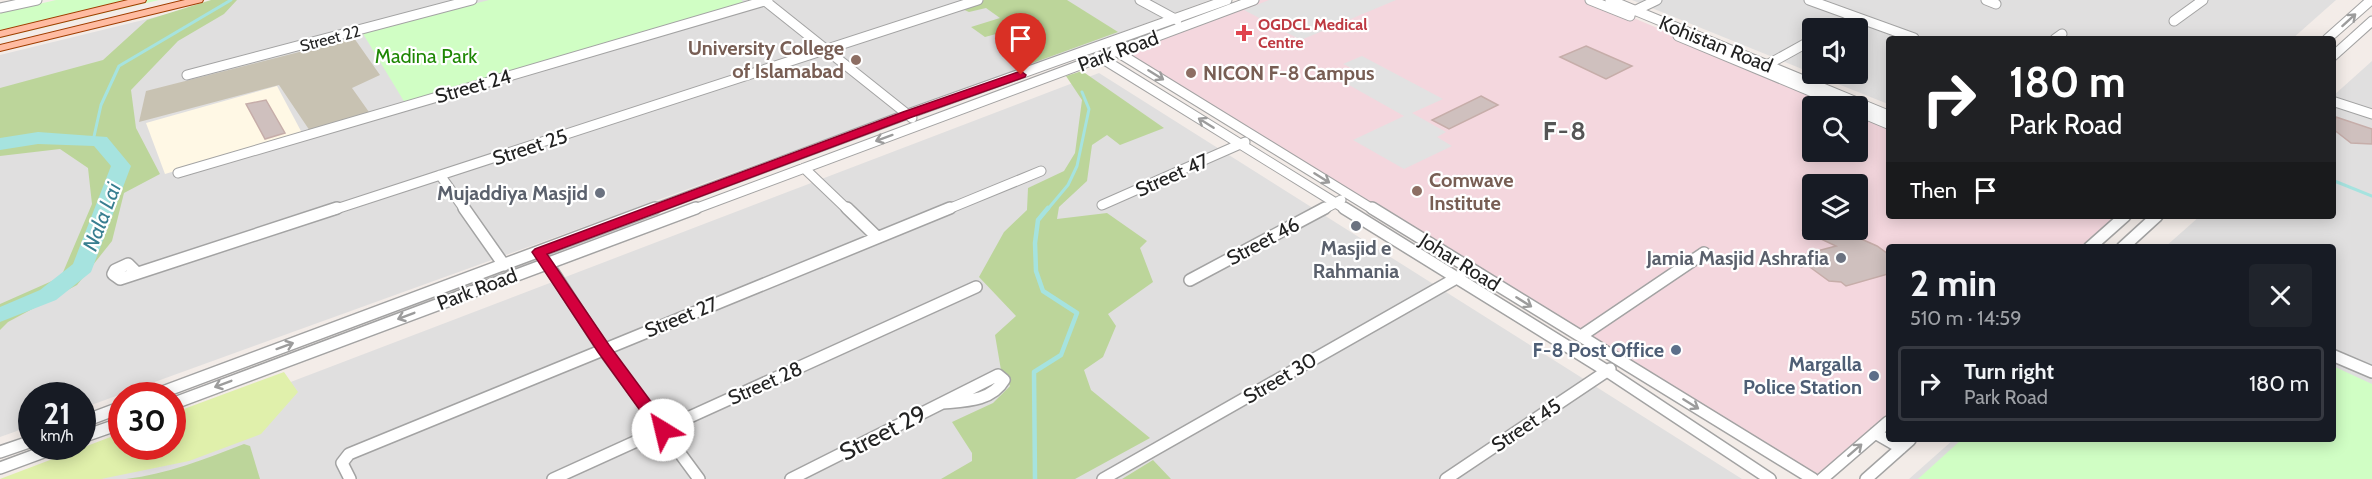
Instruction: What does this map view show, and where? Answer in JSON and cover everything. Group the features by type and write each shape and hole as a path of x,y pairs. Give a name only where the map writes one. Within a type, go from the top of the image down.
{"main road":[{"path":"0,34 141,0"},
{"path":"0,40 169,0"},
{"path":"0,46 184,0"},
{"path":"0,46 198,0"}],"street":[{"path":"0,8 36,0"},
{"name":"Street 22","path":"187,75 472,0"},
{"path":"766,0 920,124"},
{"name":"Street 24","path":"178,172 766,0"},
{"name":"Street 25","path":"136,273 128,264 115,270 113,274 120,279 978,0"},
{"path":"1140,0 1186,25"},
{"name":"Park Road","path":"186,399 1100,57 1112,48 1175,19 1227,0"},
{"name":"Park Road","path":"186,383 908,114 1089,51 1112,48 1186,25 1254,0"},
{"name":"Kohistan Road","path":"1590,0 1631,13 1767,65 1886,114"},
{"name":"Kohistan Road","path":"1610,0 1631,13 1822,96"},
{"path":"1631,13 1657,0"},
{"path":"1809,0 1908,36"},
{"path":"1986,0 1996,3"},
{"path":"2174,21 2203,0"},
{"path":"2330,36 2371,0"},
{"path":"2336,53 2372,21"},
{"path":"1758,70 1802,46"},
{"name":"Johar Road","path":"1112,48 1813,479"},
{"name":"Johar Road","path":"1089,51 1607,371 1752,475 1770,479"},
{"path":"2336,102 2372,114"},
{"path":"1868,116 1886,123"},
{"name":"Street 47","path":"1102,206 1257,137"},
{"path":"804,168 877,237"},
{"name":"Street 27","path":"350,479 342,463 349,454 1041,171"},
{"path":"440,176 504,265"},
{"name":"Street 46","path":"1190,280 1351,195"},
{"path":"2093,244 2117,219"},
{"path":"2126,244 2154,219"},
{"path":"539,252 603,349 699,479"},
{"path":"1581,336 1704,253"},
{"name":"Street 30","path":"1103,479 1472,269"},
{"name":"Street 28","path":"553,479 976,287"},
{"path":"2336,357 2371,370"},
{"name":"Street 45","path":"1446,479 1621,361"},
{"name":"Street 29","path":"791,479 943,403"},
{"path":"1822,479 1886,424"},
{"path":"1875,433 1886,437"},
{"path":"1866,479 1905,444"},
{"path":"0,452 18,446"},
{"path":"0,468 22,460"}],"shaded area":[{"path":"225,0 1210,0 155,382 108,382 108,399 96,403 96,382 18,382 18,431 0,437 0,55"},
{"path":"1254,0 1590,0 1822,96 1802,96 1802,162 1868,162 1868,116 1886,123 1886,219 2120,220 2092,244 1886,244 1886,423 1821,479 1116,51"},
{"path":"1269,0 1396,0 1301,40 1244,10"},
{"path":"1632,0 2336,0 2295,36 1886,36 1886,103 1838,84 1868,84 1868,18 1802,18 1802,69"},
{"path":"354,38 380,75 352,88 369,112 310,131 279,85 139,122 146,91"},
{"path":"1362,56 1443,99 1412,113 1446,132 1437,137 1452,146 1404,169 1353,140 1404,116 1333,76 1351,68 1343,64"},
{"path":"2372,61 2372,479 1909,479 1951,442 2336,442 2336,244 2168,244 2197,219 2336,219 2336,93"},
{"path":"1099,73 1742,479 36,479 87,460 96,460 96,457 108,452 108,460 186,460 186,422"},
{"path":"277,86 302,133 165,174 146,123"}],"green space":[{"path":"56,0 159,0 0,38 0,13"},
{"path":"211,0 237,0 224,14 178,41 131,90 136,128 160,174 124,193 112,241 77,285 8,322 0,330 0,304 61,277 92,204 88,168 60,149 0,156 0,88 103,60 147,20"},
{"name":"Madina Park","path":"489,0 741,0 745,3 405,103 362,32"},
{"path":"984,0 1067,0 1118,32 1030,64 1010,48 1040,38 1025,26 985,37 971,27 1000,18 986,8 969,12 960,8"},
{"path":"1082,71 1164,128 1120,145 1107,135 1092,145 1087,181 1059,207 1057,219 1107,213 1147,241 1140,248 1153,282 1108,314 1116,326 1103,357 1084,370 1091,390 1150,438 1075,479 941,479 972,461 972,453 952,422 993,403 1010,386 1001,370 995,335 1016,316 979,277 1004,232 1027,210 1028,188 1064,171 1075,153 1082,100 1066,76"},
{"path":"2336,367 2372,384 2372,479 1918,479 1959,442 2336,442"},
{"path":"284,372 298,392 261,434 189,461 101,479 0,479 50,460 96,460 96,443 108,438 108,460 186,460 186,408"},
{"path":"244,444 250,446 260,479 126,479 171,470"},
{"path":"1153,460 1171,479 1122,479"}],"building":[{"path":"1586,46 1632,66 1606,79 1560,57"},
{"path":"1481,96 1498,105 1449,129 1432,120"},
{"path":"266,100 285,133 265,139 246,104"},
{"path":"2336,117 2372,129 2372,144 2351,143 2336,131"},
{"name":"Jamia Masjid Ashrafia","path":"1823,240 1864,240 1886,253 1886,275 1846,286 1841,282 1829,281 1807,265 1801,267 1791,258 1836,246"}],"waterway":[{"path":"93,141 101,105 119,66 231,0"},
{"path":"1047,210 1068,185 1077,166 1089,109 1082,92"},
{"name":"Nala Lai","path":"0,144 38,138 100,141 121,166 83,267 48,295 0,315"},
{"path":"2336,182 2372,196"},
{"path":"1035,479 1034,372 1061,355 1077,313 1043,291 1036,271 1035,243 1038,220 1048,208"}],"place":[{"name":"OGDCL Medical Centre","path":"1244,33"},
{"name":"University College of Islamabad","path":"856,60"},
{"name":"NICON F-8 Campus","path":"1191,73"},
{"name":"Comwave Institute","path":"1417,191"},
{"name":"Mujaddiya Masjid","path":"600,193"},
{"name":"Masjid e Rahmania","path":"1356,226"},
{"name":"Jamia Masjid Ashrafia","path":"1841,258"},
{"name":"F-8 Post Office","path":"1676,350"},
{"name":"Margalla Police Station","path":"1874,376"}],"district":[{"name":"F-8","path":"1565,131"}],"route":[{"path":"663,430 603,349 539,252 908,114 1021,75"}]}
